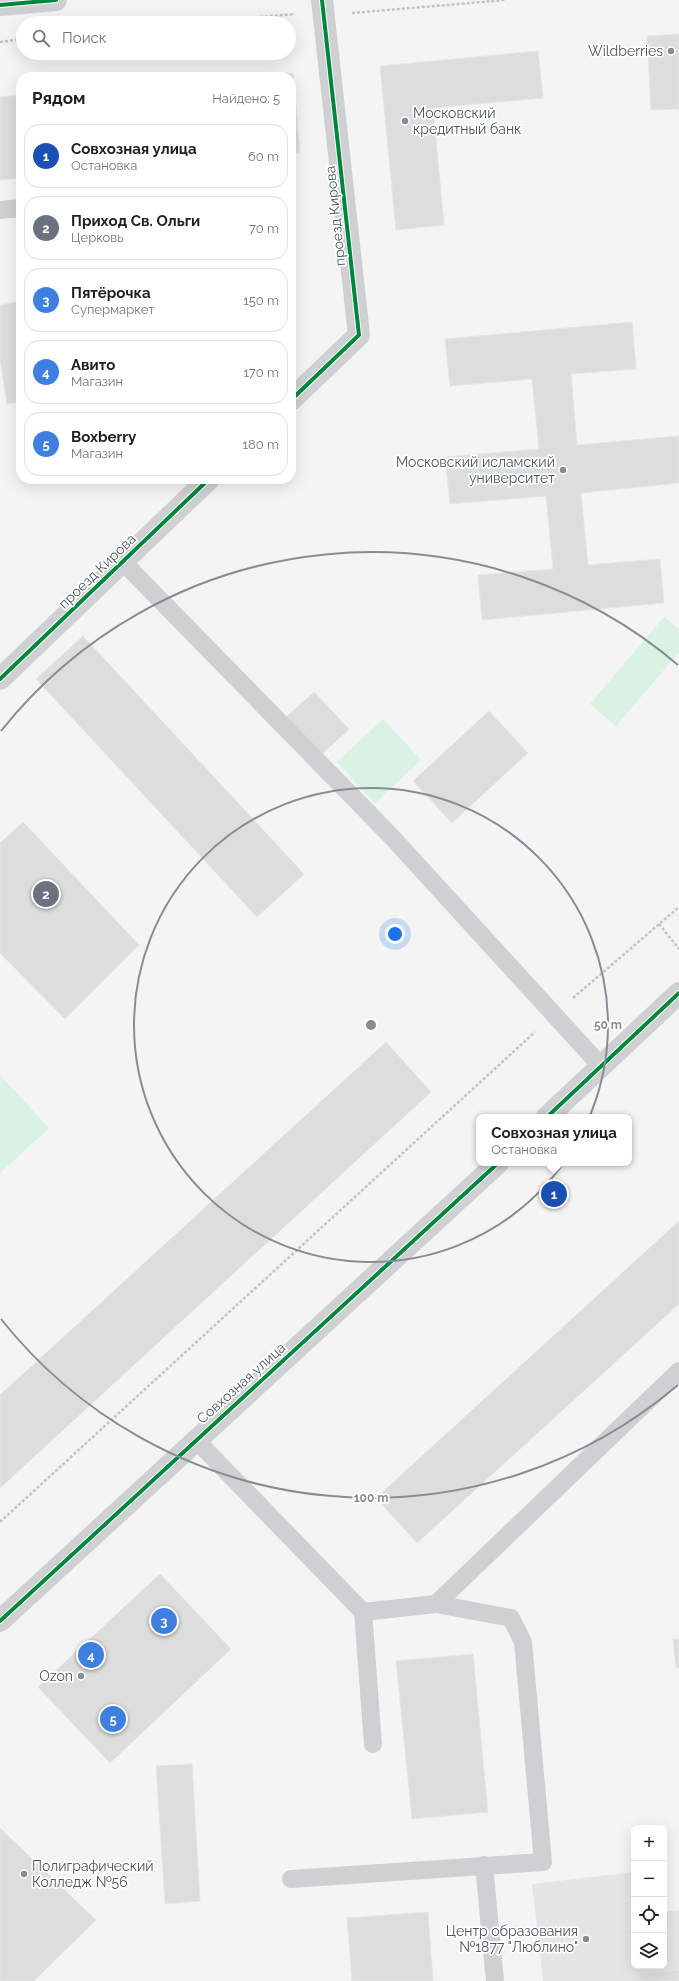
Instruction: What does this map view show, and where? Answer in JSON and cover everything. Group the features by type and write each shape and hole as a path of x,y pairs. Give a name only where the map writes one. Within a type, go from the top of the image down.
{"street":[{"path":"0,5 56,0"},
{"name":"проезд Кирова","path":"296,395 359,335 322,0"},
{"name":"проезд Кирова","path":"0,679 204,484"},
{"path":"550,1114 679,993"},
{"name":"Совхозная улица","path":"0,1621 195,1439 495,1166"}],"lane":[{"path":"0,210 16,208"},
{"path":"123,562 391,836 600,1066"},
{"path":"436,1604 679,1371"},
{"path":"195,1439 363,1612 373,1744"},
{"path":"291,1879 543,1862 523,1642 511,1618 436,1604 363,1612"},
{"path":"484,1865 495,1981"}],"path":[{"path":"0,42 16,41"},
{"path":"0,1522 554,1015 679,907"},
{"path":"659,924 679,949"}],"shaded area":[{"name":"Центр образования №1877 \"Люблино\"","path":"631,1872 631,1969 667,1969 667,1912 679,1910 679,1981 543,1981 532,1884"}],"green space":[{"path":"664,617 679,629 679,652 616,726 590,704"},
{"path":"383,719 421,760 375,803 337,762"},
{"path":"0,1075 49,1128 0,1173"}],"building":[{"path":"679,34 679,109 651,110 647,36"},
{"path":"538,51 543,98 433,108 444,225 396,230 380,66"},
{"path":"16,95 16,178 0,180 0,97"},
{"path":"296,107 300,153 296,153"},
{"path":"16,302 16,403 7,404 0,360 0,305"},
{"name":"Московский исламский университет","path":"632,322 636,369 571,374 577,445 679,436 679,483 581,493 588,565 660,559 664,603 482,620 478,575 553,569 546,496 450,504 445,457 539,449 532,379 450,386 445,339"},
{"path":"83,636 304,874 257,917 36,679"},
{"path":"314,692 349,729 321,755 285,718"},
{"path":"489,711 528,753 452,823 413,781"},
{"path":"23,822 139,945 65,1019 0,953 0,843"},
{"path":"386,1042 431,1092 0,1488 0,1395"},
{"path":"679,1221 679,1304 417,1543 376,1498"},
{"path":"160,1574 231,1649 110,1763 38,1687"},
{"path":"673,1639 679,1639 679,1668 676,1668"},
{"path":"473,1654 488,1812 412,1819 396,1661"},
{"path":"192,1764 200,1901 165,1904 156,1766"},
{"name":"Полиграфический Колледж №56","path":"0,1828 96,1920 34,1981 0,1981"},
{"path":"428,1912 433,1981 352,1981 347,1918"},
{"path":"679,1970 679,1981 640,1981 639,1974"}],"cycle path":[{"path":"0,5 56,0"},
{"path":"296,395 359,335 322,0"},
{"path":"0,679 204,484"},
{"path":"550,1114 679,993"},
{"path":"0,1621 495,1166"}],"place":[{"name":"Wildberries","path":"671,51"},
{"name":"Московский кредитный банк","path":"405,121"},
{"name":"Московский исламский университет","path":"563,470"},
{"name":"Приход Св. Ольги","path":"46,894"},
{"name":"Совхозная улица","path":"554,1194"},
{"name":"Пятёрочка","path":"164,1621"},
{"name":"Авито","path":"91,1655"},
{"name":"Ozon","path":"81,1676"},
{"name":"Boxberry","path":"113,1719"},
{"name":"Полиграфический Колледж №56","path":"24,1874"},
{"name":"Центр образования №1877 \"Люблино\"","path":"586,1939"}]}
